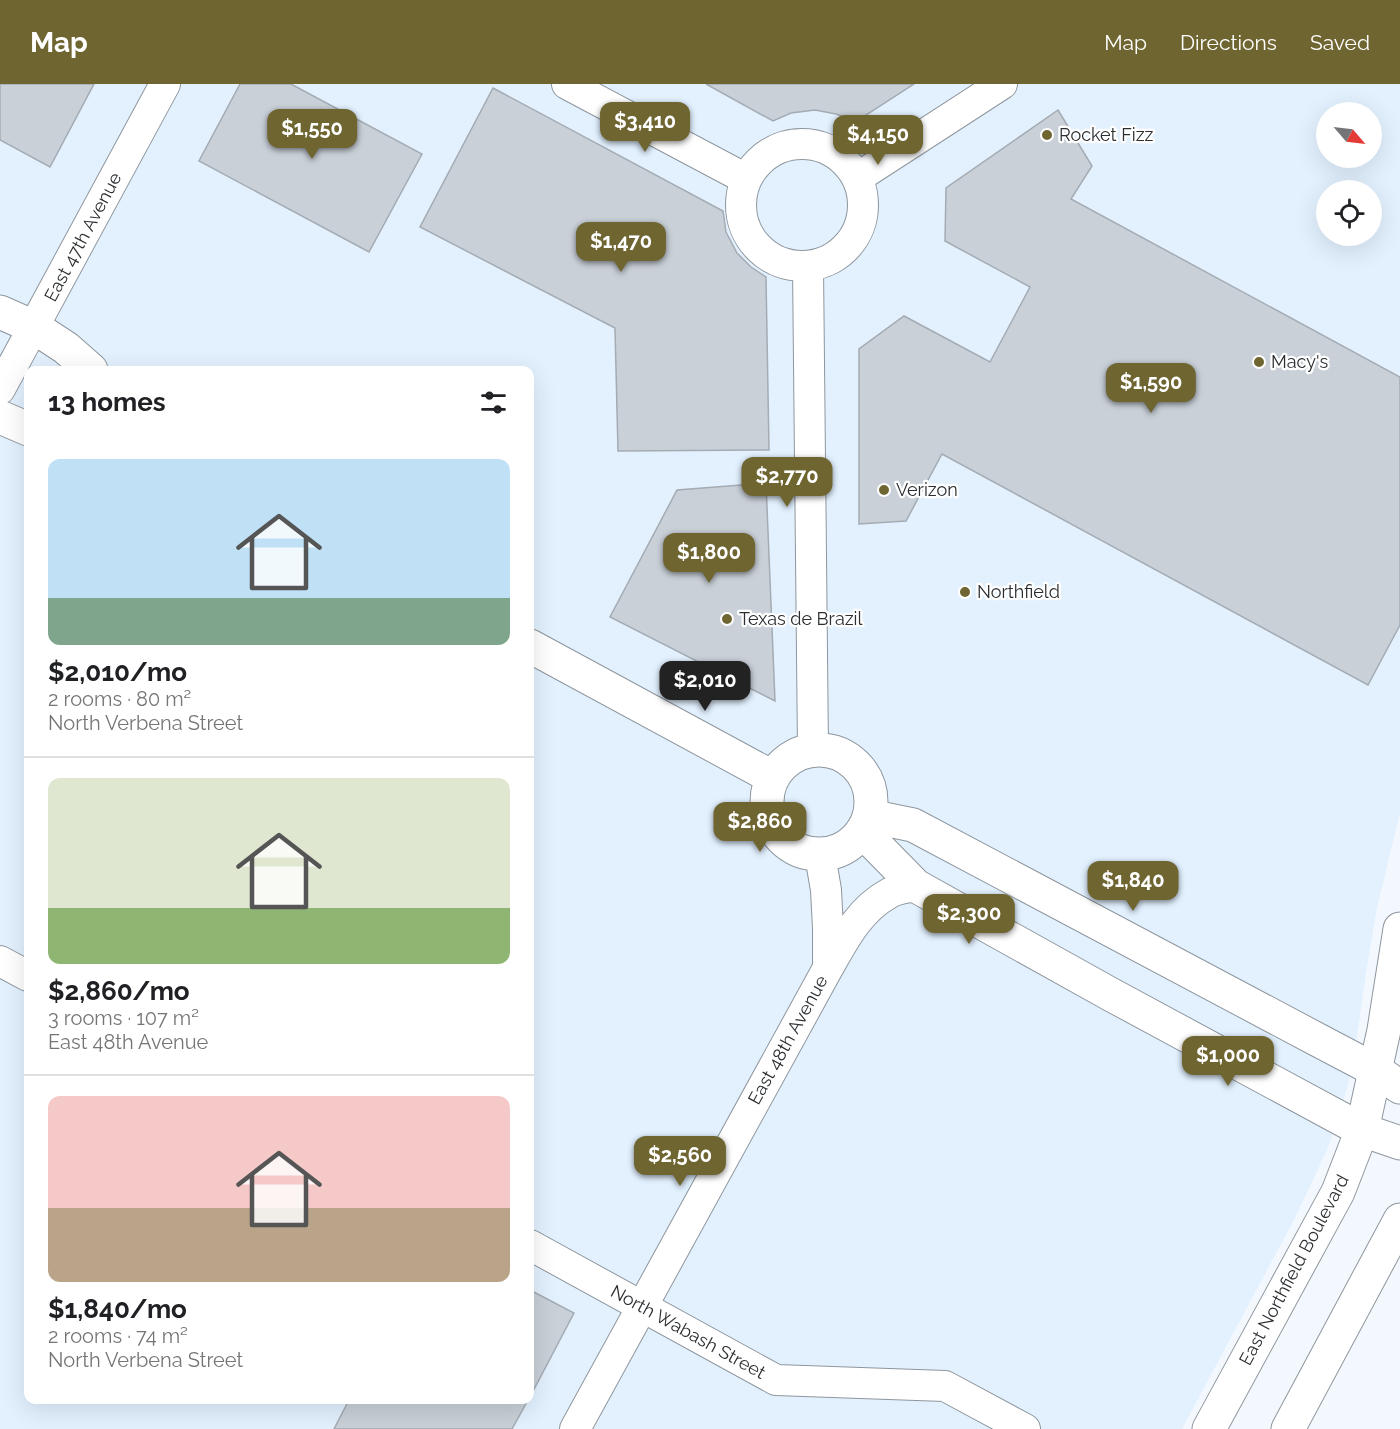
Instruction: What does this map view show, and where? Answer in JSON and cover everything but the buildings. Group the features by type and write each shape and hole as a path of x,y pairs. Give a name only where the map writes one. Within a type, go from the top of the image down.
{"street":[{"name":"East 47th Avenue","path":"0,389 165,84"},
{"path":"567,84 746,179"},
{"path":"857,178 1002,84"},
{"path":"791,144 811,144 830,150 846,162 857,178 863,197 862,216 855,234 843,250 827,261 808,266 790,265 772,259 758,248 747,233 741,216 741,197 746,179 757,163 773,151 791,144"},
{"path":"808,266 813,750"},
{"path":"0,312 34,327 66,348 86,366"},
{"path":"0,417 24,427"},
{"path":"534,648 772,777"},
{"path":"813,750 830,751 845,757 858,768 868,782 872,799 866,824 851,844 836,852 820,855 802,852 786,843 774,830 767,813 767,794 772,777 783,764 797,754 813,750"},
{"path":"866,824 915,886 1362,1130 1400,1143"},
{"path":"866,824 913,825 1387,1079"},
{"name":"East 48th Avenue","path":"820,855 826,890 828,968"},
{"name":"East 48th Avenue","path":"575,1429 852,927 870,906 889,893 915,886"},
{"name":"East Northfield Boulevard","path":"1209,1429 1338,1192 1362,1130 1387,1079 1384,1030 1400,929"},
{"path":"0,961 24,974"},
{"path":"1288,1429 1400,1220"},
{"name":"North Wabash Street","path":"534,1247 776,1380 945,1386 1025,1429"}],"shaded area":[{"name":"Northfield","path":"0,84 1400,84 1400,813 1377,908 1352,1071 1327,1150 1295,1218 1182,1429 0,1429"}],"place":[{"name":"Rocket Fizz","path":"1047,135"},
{"name":"Macy's","path":"1259,362"},
{"name":"Verizon","path":"884,490"},
{"name":"Northfield","path":"965,592"},
{"name":"Texas de Brazil","path":"727,619"}]}
